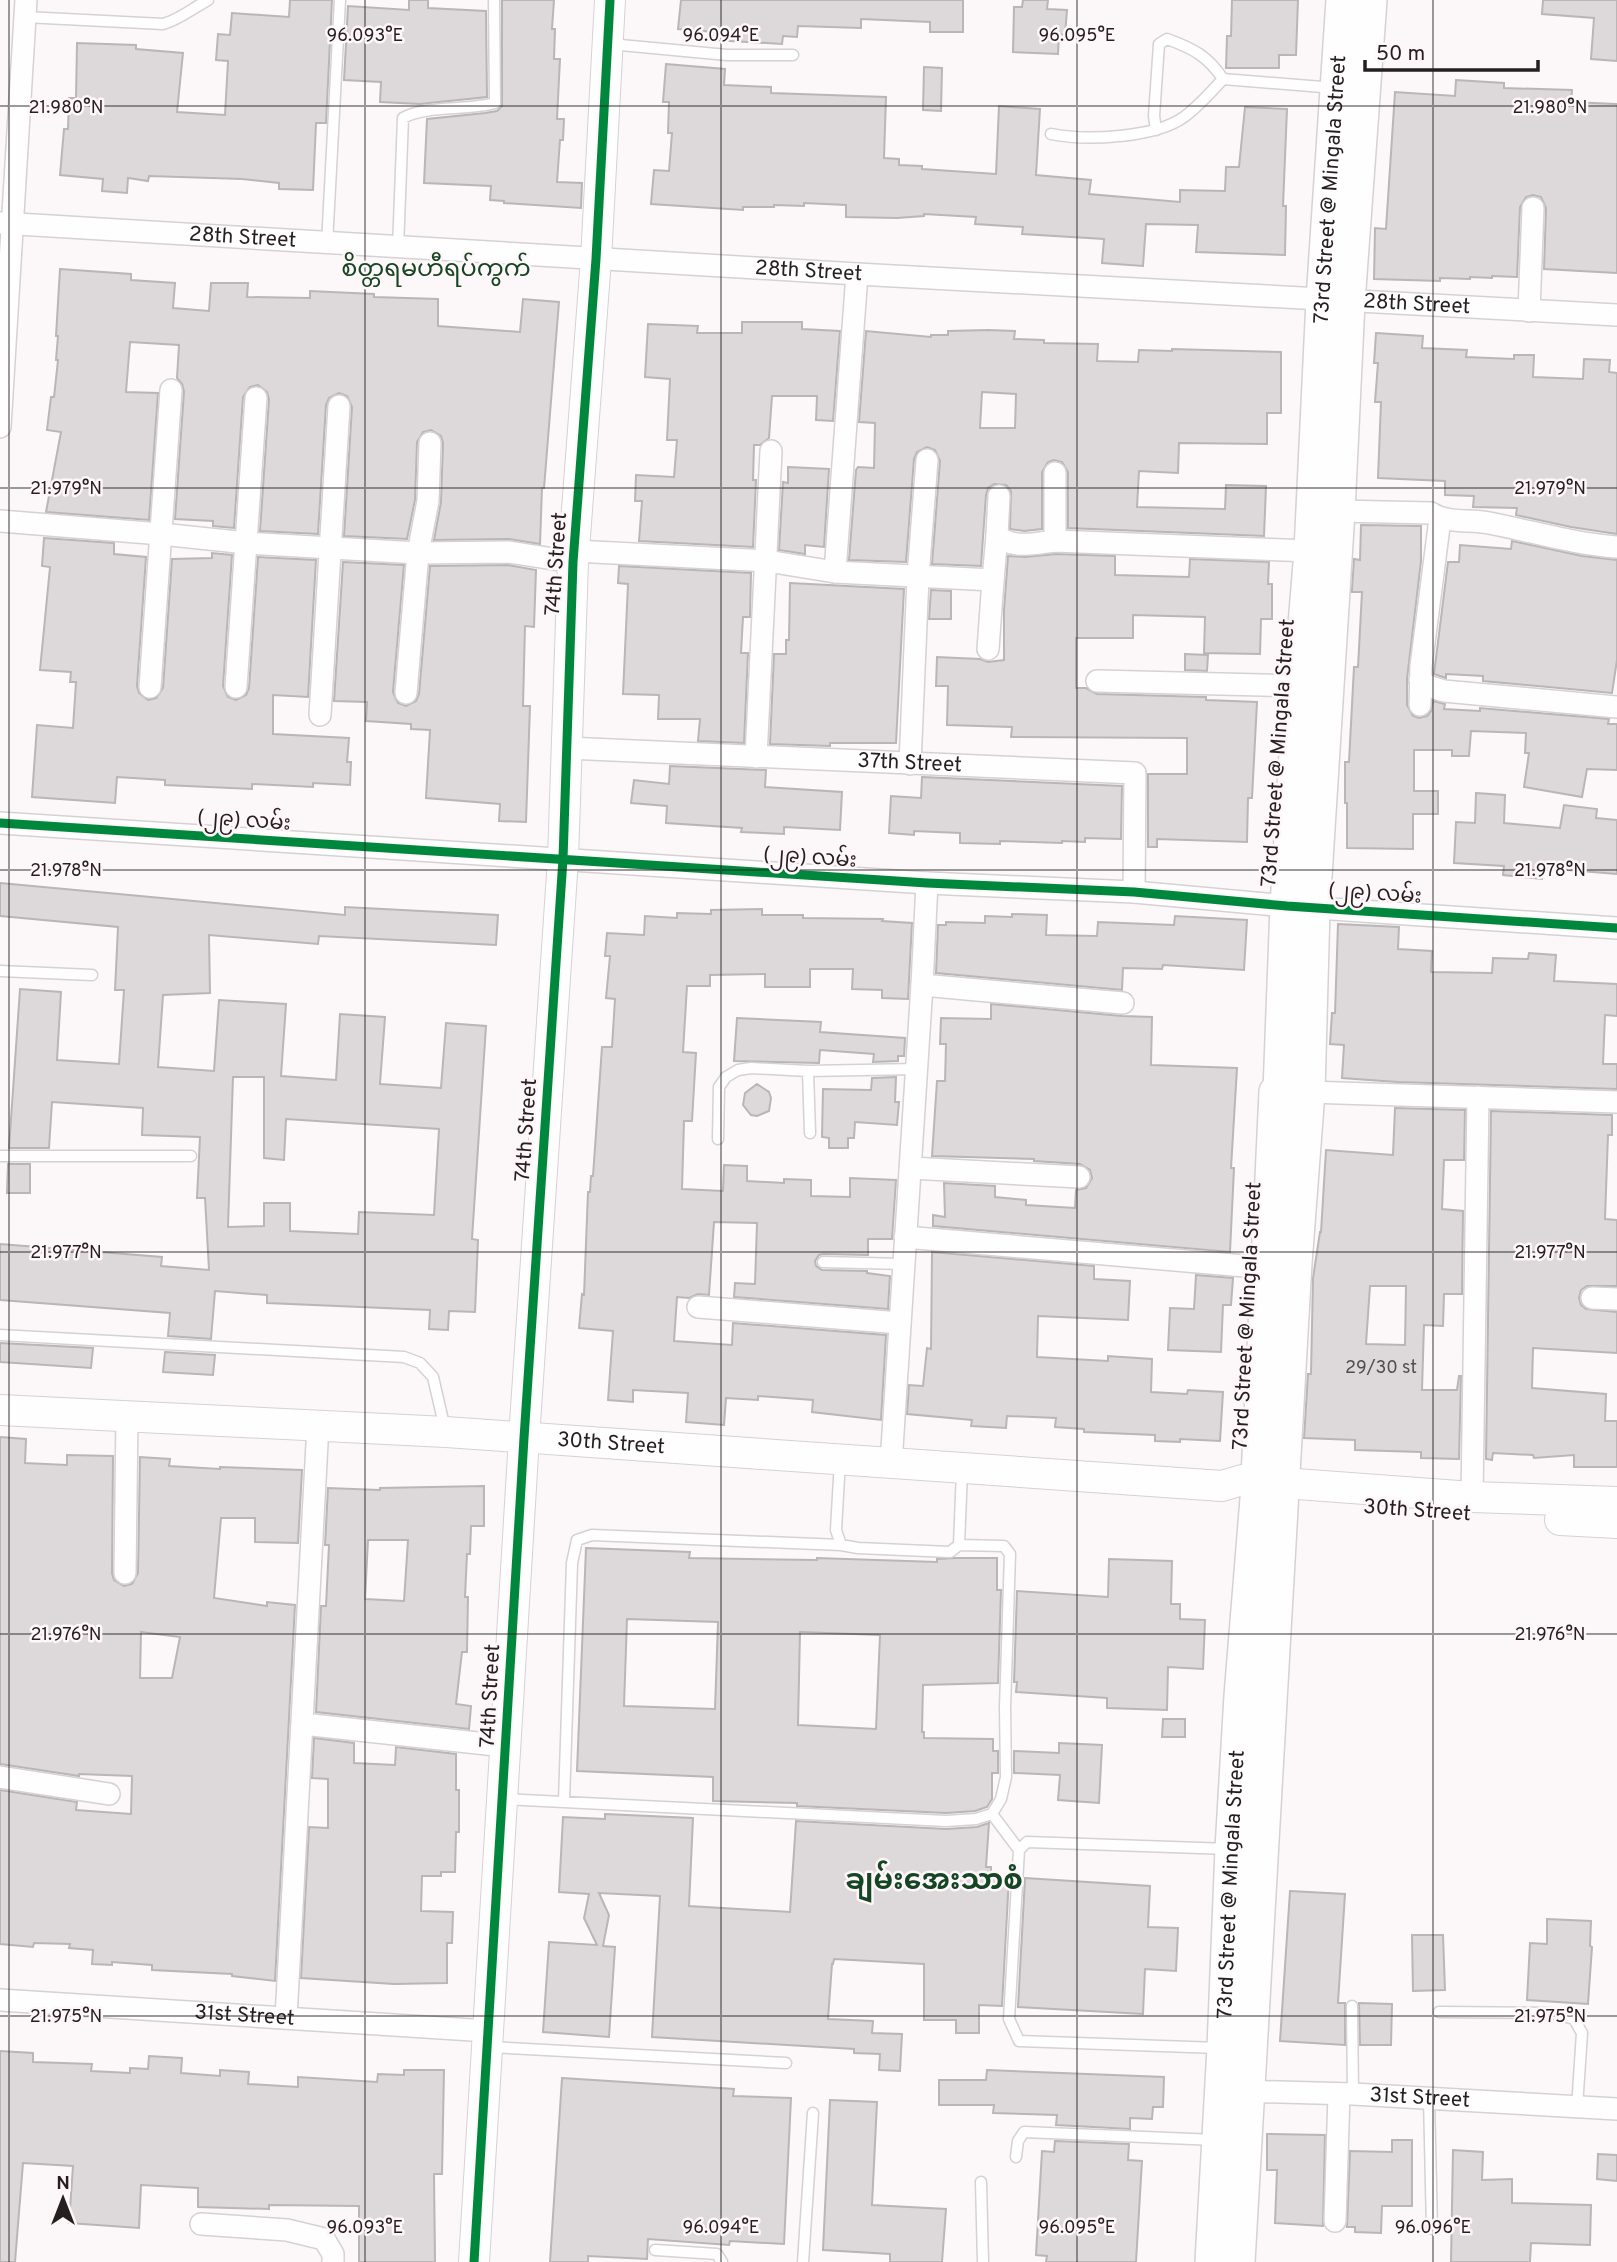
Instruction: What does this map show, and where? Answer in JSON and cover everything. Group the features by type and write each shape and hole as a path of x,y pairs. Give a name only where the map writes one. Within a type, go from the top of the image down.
{"main road":[{"name":"73rd Street @ Mingala Street","path":"1238,2262 1235,2091 1270,1491 1268,1268 1276,1092 1280,1091 1300,907 1338,511 1338,88 1343,0"},
{"name":"73rd Street @ Mingala Street","path":"1212,2262 1218,2140 1235,2091 1224,2048 1231,1849 1241,1696 1270,1491 1295,1264 1308,1092 1300,907 1300,686 1336,301 1370,0"}],"street":[{"name":"74th Street","path":"474,2262 524,1438 563,859 574,556 596,259 610,0"},
{"path":"0,427 5,224 25,8"},
{"path":"1529,311 1533,208"},
{"name":"28th Street","path":"5,224 1617,315"},
{"path":"835,572 857,274"},
{"path":"150,687 171,390"},
{"path":"236,687 256,398"},
{"path":"320,715 339,406"},
{"path":"406,693 418,553 428,501 430,443"},
{"path":"756,757 771,451"},
{"path":"910,764 918,576 927,460"},
{"path":"1055,473 1055,541"},
{"path":"988,649 999,496"},
{"path":"1338,511 1431,513 1440,519 1485,522 1617,547"},
{"path":"1420,705 1420,680 1440,519"},
{"path":"0,521 247,543 418,553 509,552 767,561 835,572 993,580"},
{"path":"997,534 1005,542 1016,544 1055,541 1311,551"},
{"path":"1420,680 1444,691 1617,707"},
{"path":"1097,681 1300,686"},
{"name":"37th Street","path":"567,748 1135,773 1134,892"},
{"name":"(၂၉) လမ်း","path":"0,823 927,883 1134,892 1300,907 1617,928"},
{"path":"891,1464 927,883"},
{"path":"922,985 1123,1003"},
{"path":"1308,1092 1617,1102"},
{"path":"1472,1497 1478,1097"},
{"path":"911,1168 1079,1177"},
{"path":"905,1237 1268,1268"},
{"path":"1592,1298 1617,1299"},
{"path":"698,1307 900,1323"},
{"name":"30th Street","path":"0,1410 446,1432 1222,1486 1242,1480 1270,1491 1617,1523"},
{"path":"125,1573 127,1417"},
{"path":"286,2018 318,1425"},
{"name":"30th Street","path":"1270,1491 1617,1502"},
{"path":"303,1724 505,1746"},
{"path":"0,1777 109,1794"},
{"name":"31st Street","path":"0,2000 286,2018 487,2039"},
{"name":"31st Street","path":"1235,2091 1346,2094 1617,2109"},
{"path":"1335,2221 1346,2094"},
{"path":"201,2224 287,2230 324,2239 333,2253 333,2262"}],"lane":[{"path":"25,8 163,24 176,21 185,12 208,0"},
{"path":"327,244 340,0"},
{"path":"398,248 403,118 414,111 466,109 495,103 494,0"},
{"path":"1156,130 1154,116 1158,44 1167,38 1189,47 1213,63 1223,79"},
{"path":"608,44 727,55 793,55"},
{"path":"1223,79 1338,88"},
{"path":"1051,134 1065,137 1156,130 1182,118 1206,99 1223,79"},
{"path":"0,971 92,975"},
{"path":"718,1139 719,1087 726,1077 738,1070 917,1069"},
{"path":"808,1071 810,1133"},
{"path":"0,1156 191,1156"},
{"path":"823,1262 904,1264"},
{"path":"0,1335 404,1357 420,1363 433,1377 446,1432"},
{"path":"841,1460 835,1530 841,1545"},
{"path":"959,1545 962,1468"},
{"path":"502,1799 946,1821 976,1819 992,1814 1002,1799 1006,1777 1005,1708 1010,1554 1004,1546 959,1545 950,1552 592,1535 577,1540 572,1563 564,1801"},
{"path":"992,1814 1019,1850 1009,2020 1018,2041 1224,2048"},
{"path":"1019,1850 1027,1842 1231,1849"},
{"path":"1346,2094 1352,2006"},
{"path":"1439,2012 1551,2013 1574,2019 1582,2033 1577,2107"},
{"path":"487,2039 786,2063"},
{"path":"1429,2098 1432,2229"},
{"path":"803,2262 813,2113"},
{"path":"1016,2157 1018,2141 1024,2132 1218,2140"},
{"path":"981,2182 983,2262"},
{"path":"655,2250 717,2253 722,2262"}],"building":[{"path":"290,0 332,0 326,123 316,123 313,190 279,189 279,183 242,179 149,176 148,181 128,178 127,193 102,191 103,179 60,175 64,129 68,129 69,98 76,98 77,43 136,45 136,49 183,53 177,112 225,115 228,61 216,60 218,34 230,35 232,13 289,17"},
{"path":"409,0 428,0 428,8 486,11 487,97 420,104 380,102 381,82 344,80 348,6 409,10"},
{"path":"502,0 554,0 554,59 560,59 557,119 564,119 557,182 582,183 581,208 490,200 491,186 424,183 427,119 497,111 502,106"},
{"path":"681,0 963,0 963,32 930,32 930,22 861,19 861,28 798,26 797,37 783,36 782,44 714,40 715,32 678,29"},
{"path":"1023,0 1048,0 1047,9 1067,10 1065,35 1059,34 1058,54 1013,52 1014,7 1022,7"},
{"path":"1232,0 1298,0 1296,55 1279,55 1279,68 1226,68 1227,36 1231,36"},
{"path":"1543,0 1617,0 1617,61 1591,59 1594,18 1542,14"},
{"path":"666,64 725,69 724,85 771,87 771,93 886,97 884,158 899,159 899,165 922,166 922,169 996,174 999,106 1040,109 1036,175 1091,180 1089,194 1180,202 1180,190 1225,191 1226,167 1239,167 1245,107 1287,109 1283,206 1286,206 1285,255 1196,252 1198,225 1146,224 1143,266 1102,263 1104,239 1022,234 1023,227 975,224 976,217 924,214 897,218 846,217 846,205 804,203 804,206 743,207 743,210 651,204 654,170 669,171 672,133 668,133 669,102 663,102"},
{"path":"924,67 942,68 941,111 923,110"},
{"path":"1456,80 1504,83 1504,88 1572,90 1571,102 1617,104 1617,273 1544,269 1546,208 1541,197 1533,195 1526,197 1520,207 1517,277 1440,278 1440,281 1374,279 1375,228 1386,229 1395,92 1455,96"},
{"path":"60,269 131,274 131,280 175,283 173,308 209,311 211,283 248,283 247,297 310,298 310,291 438,299 438,326 520,332 523,299 559,302 542,488 540,544 509,539 434,540 441,502 443,443 441,436 431,430 423,432 417,442 415,500 407,539 344,536 352,407 347,396 339,393 329,398 326,405 318,534 260,531 269,399 267,392 258,385 250,387 243,397 234,528 213,526 213,521 175,519 184,391 177,378 179,345 130,342 126,392 158,393 149,520 46,512 61,432 47,430 58,360 56,336"},
{"path":"742,322 802,322 802,329 840,331 833,421 816,420 817,396 772,396 769,438 760,445 754,445 753,480 756,480 753,547 639,541 642,501 635,501 636,475 674,477 677,440 667,440 670,379 645,377 648,324 698,326 697,333 742,333"},
{"path":"866,331 931,337 948,335 948,331 1015,331 1014,339 1044,340 1044,343 1098,344 1097,361 1138,362 1139,350 1281,352 1281,413 1267,413 1267,444 1179,443 1178,473 1139,471 1137,507 1225,509 1226,485 1266,486 1264,536 1068,528 1068,472 1062,462 1054,460 1048,462 1042,472 1042,529 1010,529 1011,491 1006,485 994,484 988,488 986,495 981,566 932,564 940,461 935,450 927,447 917,452 914,459 906,562 849,560 856,470 858,467 874,468 875,423 859,422","holes":["982,392 1016,394 1015,428 980,428"]},
{"path":"1376,333 1423,336 1422,348 1467,350 1466,357 1514,359 1514,355 1534,355 1533,377 1583,379 1584,359 1610,360 1609,372 1617,373 1617,534 1516,515 1517,508 1473,507 1474,496 1445,495 1445,481 1378,478 1381,402 1375,402 1378,363 1374,363"},
{"path":"788,467 829,469 824,547 805,545 805,554 779,550 783,482 788,483"},
{"path":"1361,525 1421,526 1421,561 1407,679 1407,705 1413,716 1427,716 1433,701 1445,704 1444,709 1480,711 1480,708 1609,719 1608,724 1617,724 1617,770 1587,769 1582,797 1524,787 1529,753 1525,753 1526,733 1471,731 1469,756 1452,756 1452,750 1414,750 1414,791 1438,791 1438,814 1413,814 1413,849 1347,848 1345,762 1349,762 1354,667 1358,667 1362,592 1352,592 1352,589 1354,559 1360,560"},
{"path":"44,538 114,543 114,554 146,557 137,686 139,693 148,700 156,698 163,688 172,559 212,558 212,553 232,555 223,686 228,697 236,700 246,695 249,688 258,557 316,560 308,697 273,695 273,734 349,738 347,762 351,762 350,785 313,783 313,787 252,784 252,789 165,785 165,780 117,777 115,803 32,797 37,725 73,728 76,682 70,682 71,672 40,670 50,567 42,566"},
{"path":"1512,541 1582,556 1617,560 1617,660 1612,693 1483,681 1483,676 1446,674 1446,678 1434,674 1448,562 1459,562 1460,545 1511,549"},
{"path":"1008,556 1115,556 1115,575 1189,577 1190,559 1269,562 1268,584 1272,584 1272,619 1261,619 1260,654 1204,653 1205,617 1133,615 1133,638 1076,638 1076,688 1086,688 1097,694 1206,697 1206,700 1257,702 1252,798 1248,798 1247,842 1157,839 1157,847 1148,847 1148,774 1187,774 1187,738 1011,737 1012,727 947,725 948,686 936,686 937,657 980,659 988,662 1004,660"},
{"path":"343,562 404,565 393,692 398,703 406,706 416,701 419,694 430,566 508,565 536,570 534,627 525,626 523,706 530,706 526,822 499,821 500,804 426,798 430,730 411,729 411,724 366,721 367,702 334,701"},
{"path":"619,566 751,573 750,617 743,617 741,653 748,653 744,743 698,741 700,719 658,719 659,695 623,694 628,584 618,583"},
{"path":"790,583 904,589 896,743 830,743 830,746 770,744 774,654 786,654 786,640 789,640"},
{"path":"931,590 951,591 951,619 929,619"},
{"path":"1185,654 1208,655 1207,671 1185,670"},
{"path":"670,766 766,770 765,787 842,792 840,830 784,827 784,834 666,823 667,806 631,803 634,780 669,784"},
{"path":"922,777 1122,786 1121,839 1085,838 1085,842 1062,843 960,843 960,833 889,833 891,796 921,798"},
{"path":"1476,793 1505,795 1504,823 1560,828 1564,805 1597,809 1596,818 1617,820 1617,874 1543,868 1542,879 1503,875 1504,866 1454,863 1456,822 1475,823"},
{"path":"0,883 345,915 345,907 498,915 496,945 319,936 318,944 209,935 210,993 163,995 158,1067 214,1071 219,1000 286,1004 281,1076 336,1080 340,1014 385,1017 380,1084 441,1088 446,1023 486,1026 472,1239 478,1240 475,1312 449,1311 448,1330 429,1329 430,1310 267,1303 267,1295 215,1291 211,1339 168,1336 170,1313 0,1300 0,1244 162,1257 161,1266 209,1270 205,1198 197,1198 200,1137 142,1135 143,1108 52,1102 49,1148 9,1148 20,989 61,992 57,1060 119,1064 124,990 115,990 118,927 0,916","holes":["233,1077 264,1077 264,1158 284,1160 286,1119 439,1129 434,1215 359,1212 358,1234 290,1231 290,1203 264,1203 264,1226 228,1227"]},
{"path":"762,909 762,915 883,919 882,921 912,923 908,999 882,998 882,990 852,989 853,969 810,969 810,987 765,987 765,974 710,975 710,986 687,986 683,1052 696,1053 692,1121 684,1121 682,1189 723,1191 724,1165 747,1166 747,1181 784,1183 784,1179 811,1180 811,1196 850,1197 850,1178 896,1180 892,1239 868,1239 868,1255 823,1254 815,1261 816,1266 822,1270 867,1271 890,1276 888,1309 734,1297 735,1283 755,1284 757,1223 714,1222 709,1295 677,1297 674,1341 732,1345 733,1323 886,1335 881,1420 812,1412 813,1400 758,1396 758,1400 726,1398 724,1425 686,1422 688,1393 633,1390 633,1402 608,1400 613,1331 579,1328 582,1294 584,1295 588,1192 593,1176 602,1047 612,1047 615,999 606,998 610,956 605,956 607,933 644,935 645,916 677,918 677,913 711,914 711,910"},
{"path":"1012,914 1047,915 1046,935 1097,936 1098,922 1174,925 1175,916 1247,920 1244,970 1163,965 1162,969 1123,968 1122,990 936,973 938,925 946,925 946,922 985,923 985,916 1012,917"},
{"path":"1338,924 1399,927 1398,949 1432,951 1431,972 1492,973 1493,958 1528,959 1529,953 1556,955 1554,981 1617,984 1617,1016 1605,1015 1603,1064 1617,1064 1617,1089 1342,1078 1344,1045 1330,1044 1332,1013 1335,1013"},
{"path":"991,1004 1152,1017 1151,1065 1237,1068 1231,1168 1234,1168 1230,1252 933,1226 933,1215 945,1217 944,1183 995,1186 995,1197 1026,1200 1026,1205 1075,1208 1076,1190 1086,1188 1092,1178 1090,1170 1080,1164 1034,1159 932,1156 937,1081 945,1081 946,1044 940,1044 941,1018 991,1019"},
{"path":"737,1018 821,1022 820,1032 905,1038 904,1056 898,1056 898,1061 873,1062 874,1054 820,1050 819,1063 734,1061"},
{"path":"896,1077 895,1102 899,1102 897,1125 855,1122 854,1138 848,1138 848,1148 829,1148 829,1138 822,1137 823,1089 871,1090 872,1078"},
{"path":"757,1084 769,1092 771,1098 769,1111 757,1116 751,1115 743,1105 745,1093"},
{"path":"1395,1108 1465,1110 1464,1160 1444,1160 1442,1209 1463,1211 1462,1294 1444,1294 1443,1326 1424,1325 1422,1390 1457,1390 1461,1376 1459,1459 1421,1458 1421,1452 1355,1450 1355,1440 1304,1438 1308,1374 1311,1374 1313,1278 1321,1232 1326,1150 1393,1155","holes":["1370,1286 1406,1286 1405,1345 1366,1344"]},
{"path":"1491,1111 1612,1115 1612,1135 1608,1135 1605,1219 1617,1220 1617,1286 1587,1286 1581,1290 1579,1298 1586,1309 1617,1312 1617,1353 1533,1348 1532,1388 1606,1394 1605,1421 1617,1421 1617,1467 1574,1467 1574,1455 1534,1458 1533,1455 1493,1453 1492,1460 1486,1459"},
{"path":"8,1164 30,1164 30,1193 7,1193"},
{"path":"932,1252 1094,1266 1094,1279 1130,1281 1128,1320 1038,1316 1037,1357 1108,1361 1108,1356 1152,1359 1151,1392 1223,1392 1220,1441 1155,1441 1155,1435 1084,1432 1084,1429 1055,1427 1056,1418 1007,1416 1006,1428 971,1426 972,1420 907,1414 909,1385 923,1386 927,1348 931,1349"},
{"path":"1196,1275 1233,1278 1231,1305 1223,1305 1221,1352 1168,1350 1170,1308 1194,1309"},
{"path":"0,1343 93,1348 91,1368 0,1362"},
{"path":"165,1352 215,1355 213,1375 163,1372"},
{"path":"0,1437 26,1439 25,1463 67,1465 67,1455 113,1456 112,1573 114,1580 124,1586 132,1584 138,1573 140,1457 170,1459 169,1466 302,1470 298,1543 255,1542 255,1518 221,1518 214,1598 267,1606 267,1602 295,1605 275,1981 232,1974 152,1970 152,1965 112,1962 112,1965 92,1964 93,1950 69,1948 70,1944 34,1943 33,1947 0,1944 0,1790 77,1802 76,1810 131,1814 132,1776 79,1776 0,1764","holes":["141,1632 180,1637 172,1678 140,1678"]},
{"path":"484,1486 484,1526 471,1526 470,1554 467,1554 467,1652 462,1652 456,1704 471,1706 469,1729 316,1712 321,1606 326,1606 328,1488","holes":["368,1540 408,1540 404,1601 365,1599"]},
{"path":"586,1548 690,1552 689,1558 937,1562 937,1559 997,1558 997,1590 1001,1590 998,1683 923,1685 924,1738 993,1739 993,1751 998,1751 998,1773 992,1773 992,1799 987,1807 975,1811 946,1813 797,1806 797,1803 713,1801 713,1777 577,1771","holes":["627,1619 718,1622 715,1709 624,1706","800,1632 880,1635 876,1729 798,1725"]},
{"path":"1109,1559 1172,1561 1171,1604 1180,1604 1180,1619 1205,1620 1203,1669 1168,1667 1167,1710 1107,1708 1107,1698 1016,1692 1017,1591 1108,1597"},
{"path":"1163,1719 1185,1719 1185,1737 1162,1737"},
{"path":"314,1738 354,1743 354,1763 395,1765 396,1747 456,1754 459,1832 456,1832 455,1872 441,1872 441,1876 422,1876 421,1911 453,1912 452,1943 447,1943 447,1983 394,1984 301,1978 309,1827 328,1828 328,1779 312,1778"},
{"path":"1059,1743 1102,1745 1099,1803 1058,1800 1060,1775 1014,1773 1014,1751 1059,1753"},
{"path":"605,1814 693,1818 689,1906 790,1912 796,1821 946,1829 977,1827 989,1823 986,1867 991,1867 991,1876 1009,1877 1002,2006 979,2005 979,2033 956,2033 956,2020 924,2020 924,1964 834,1959 828,2019 873,2021 872,2033 902,2034 900,2071 879,2070 880,2054 854,2053 854,2049 652,2037 660,1896 599,1893 609,1915 603,1946 615,1947 609,2037 543,2032 549,1942 597,1945 584,1918 589,1894 559,1892 563,1817 605,1819"},
{"path":"1025,1878 1150,1886 1148,1927 1178,1928 1176,1971 1145,1969 1143,2014 1018,2007"},
{"path":"1290,1891 1345,1894 1338,2003 1345,2003 1345,2045 1280,2041"},
{"path":"1547,1919 1591,1921 1588,2004 1527,2000 1530,1943 1547,1944"},
{"path":"1412,1935 1443,1935 1445,1990 1413,1991"},
{"path":"1359,2003 1392,2004 1391,2045 1360,2045"},
{"path":"0,2051 33,2053 33,2062 92,2064 91,2071 130,2073 130,2068 148,2069 149,2056 182,2058 181,2073 220,2076 220,2070 249,2072 248,2084 298,2087 298,2077 377,2082 378,2074 404,2075 404,2070 444,2070 442,2174 434,2174 435,2262 359,2262 359,2206 269,2205 269,2209 198,2207 198,2188 141,2185 139,2228 69,2223 73,2166 23,2163 15,2262 0,2262"},
{"path":"987,2070 1164,2077 1163,2107 1153,2107 1152,2119 1130,2118 1130,2129 1056,2125 1057,2115 993,2113 994,2105 939,2105 939,2080 986,2080"},
{"path":"562,2078 734,2089 733,2096 791,2098 784,2244 730,2241 729,2245 648,2239 647,2259 588,2256 588,2262 550,2262"},
{"path":"830,2100 877,2102 872,2205 946,2209 942,2262 890,2262 890,2254 823,2250"},
{"path":"1267,2134 1325,2135 1323,2226 1275,2223 1277,2170 1267,2170"},
{"path":"1392,2140 1412,2140 1412,2206 1382,2206 1381,2233 1355,2232 1355,2227 1347,2227 1350,2151 1392,2152"},
{"path":"1055,2141 1129,2144 1128,2160 1142,2161 1136,2262 1046,2262 1047,2256 1036,2255 1042,2151 1054,2152"},
{"path":"1453,2150 1483,2152 1482,2180 1512,2179 1512,2203 1591,2205 1590,2245 1531,2243 1530,2262 1451,2262"},
{"path":"1598,2154 1617,2155 1617,2181 1597,2179"}],"cycle path":[{"path":"474,2262 524,1438 563,859 573,562 596,259 610,0"},
{"path":"0,823 927,883 1134,892 1287,906 1617,928"}],"district":[{"name":"စိတ္တရမဟီရပ်ကွက်","path":"436,270"},
{"name":"ချမ်းအေးသာစံ","path":"934,1882"}]}
